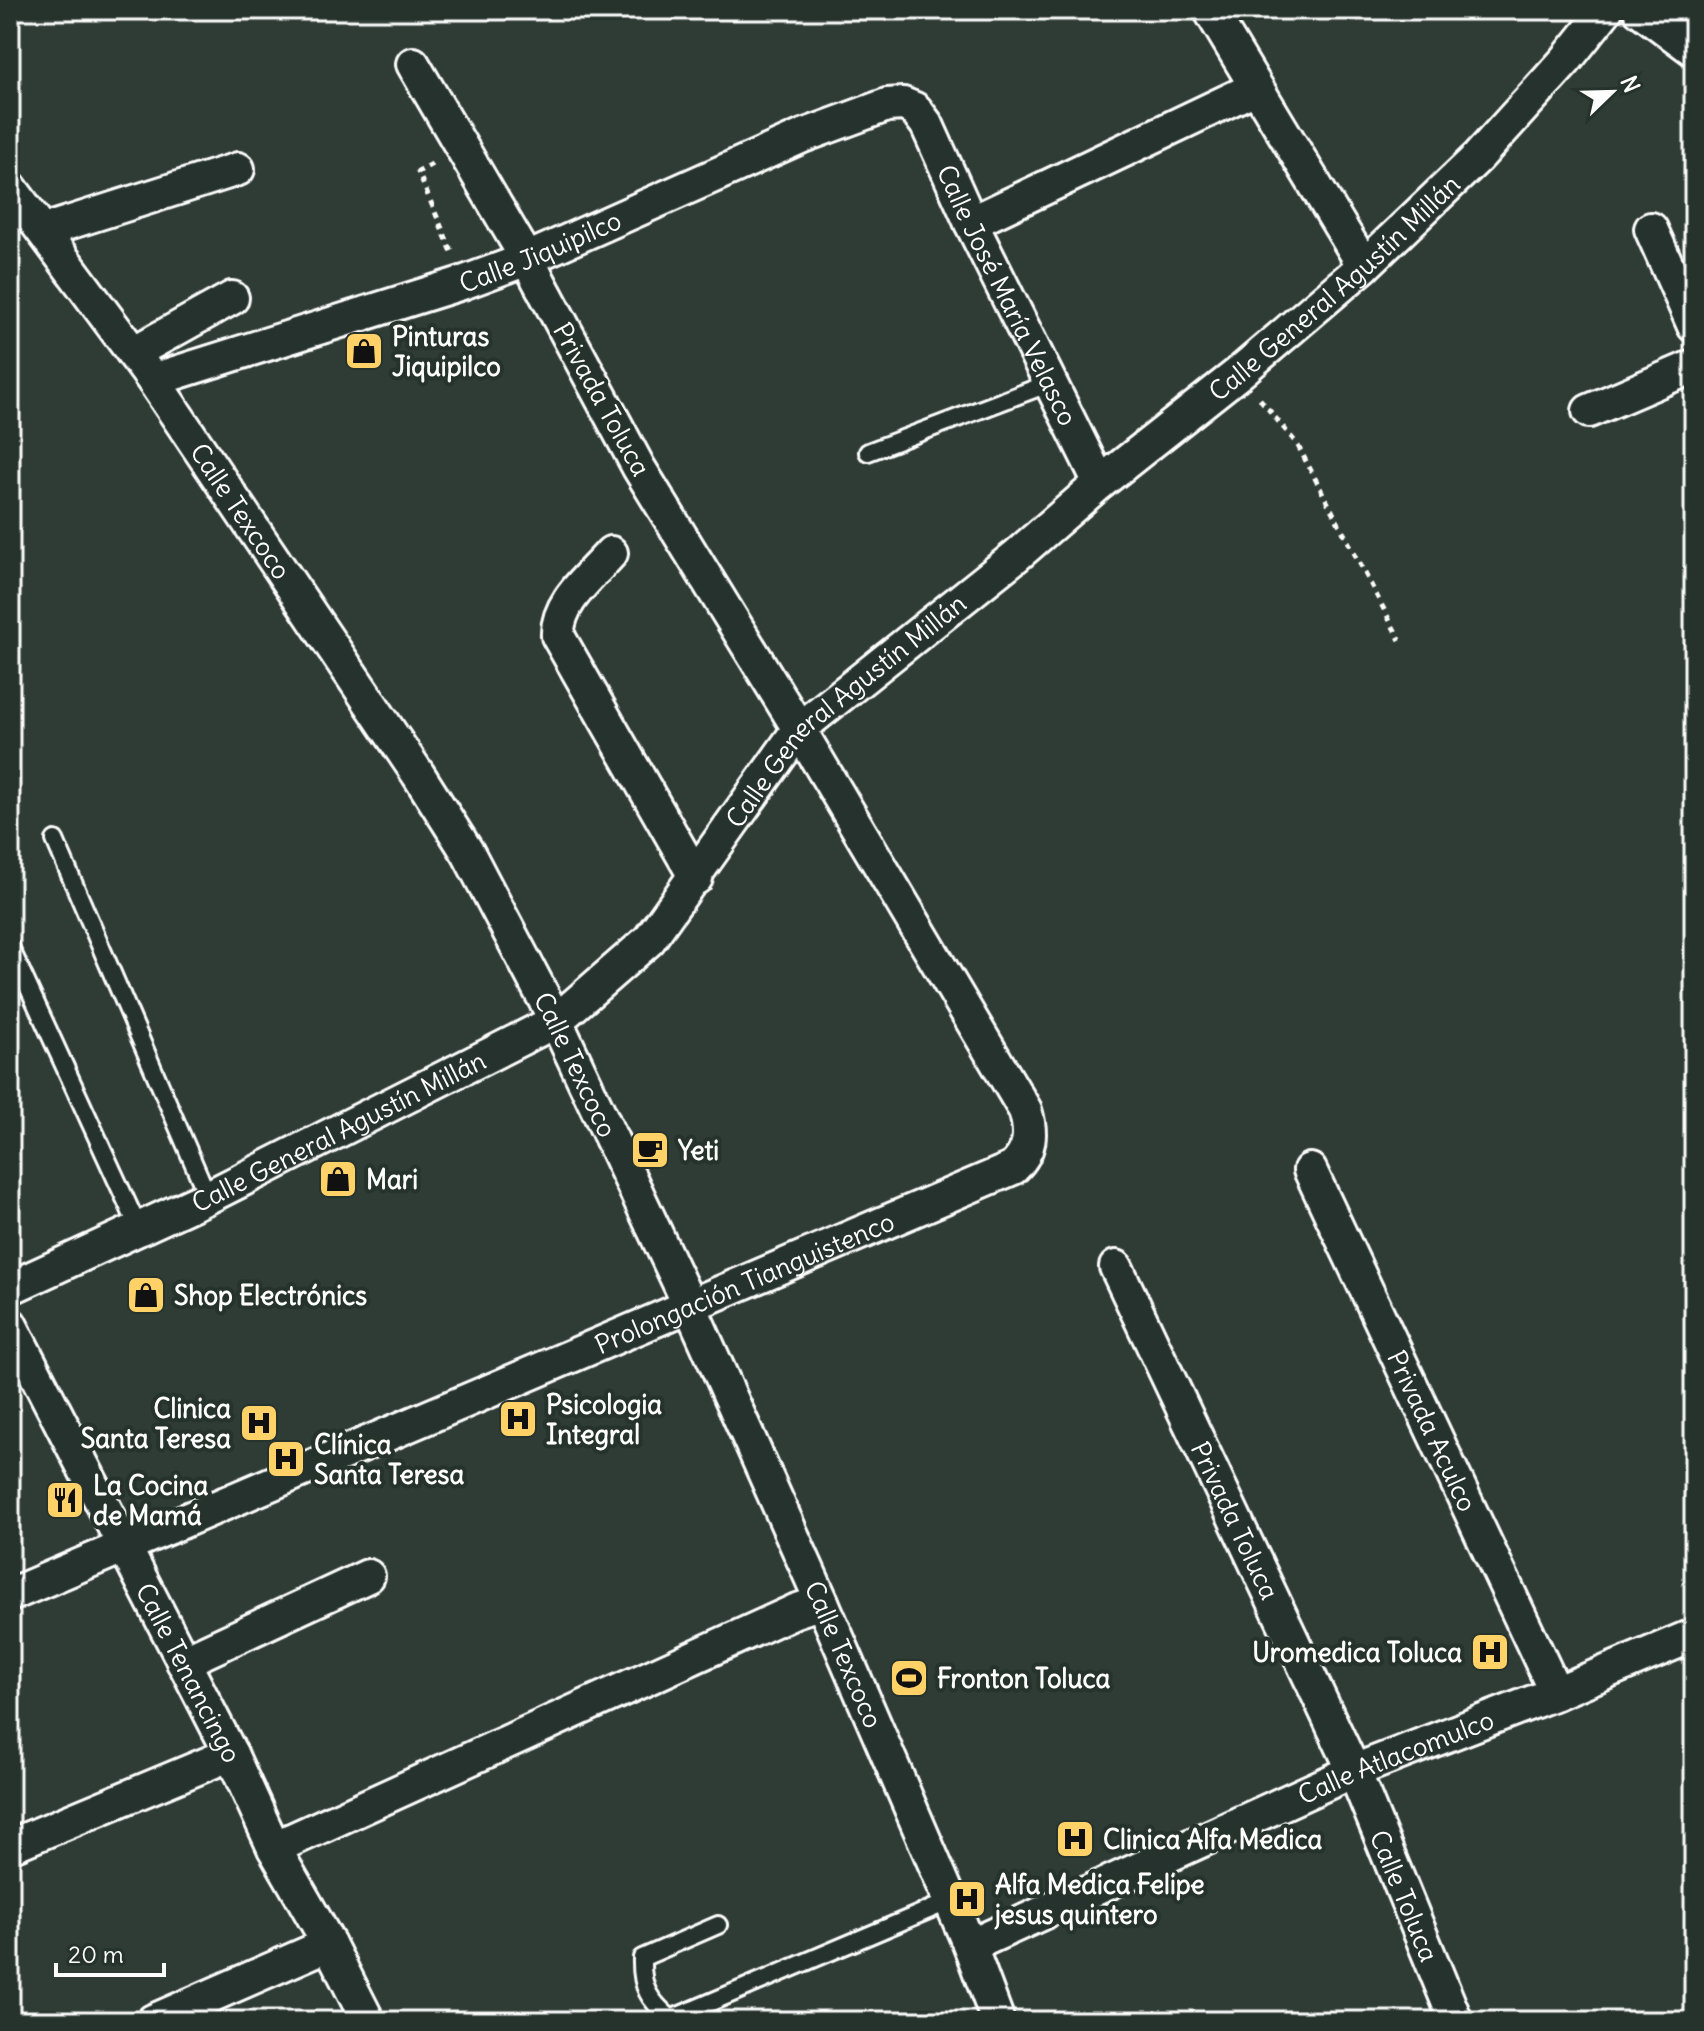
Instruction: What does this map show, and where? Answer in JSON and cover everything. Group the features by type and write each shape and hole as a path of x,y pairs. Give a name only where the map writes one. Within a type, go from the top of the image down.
{"street":[{"path":"1210,10 1364,266"},
{"name":"Calle General Agustín Millán","path":"10,1288 208,1197 556,1021 649,940 799,729 1016,556 1364,266 1478,157 1566,60 1606,10"},
{"path":"1640,10 1694,50"},
{"name":"Privada Toluca","path":"413,64 527,259 639,468 799,729"},
{"path":"971,223 1255,88"},
{"name":"Calle Jiquipilco","path":"153,380 465,282 527,259 817,131 887,105 903,104 915,109"},
{"name":"Calle José María Velasco","path":"915,109 927,125 971,223 1100,483"},
{"path":"43,231 238,169"},
{"name":"Calle Texcoco","path":"10,187 153,380 451,827 556,1021 689,1304 822,1602 970,1946 998,2021"},
{"path":"1651,229 1694,326"},
{"path":"133,353 232,298"},
{"path":"1589,411 1694,366"},
{"path":"611,553 562,610 557,621 558,636 696,878"},
{"name":"Prolongación Tianguistenco","path":"10,1595 1013,1168 1024,1157 1030,1140 1025,1110 799,729"},
{"name":"Privada Aculco","path":"1310,1170 1556,1693"},
{"name":"Privada Toluca","path":"1116,1267 1354,1771"},
{"name":"Calle Tenancingo","path":"10,1324 231,1754 274,1848 329,1944 368,2021"},
{"path":"183,1662 368,1576"},
{"path":"274,1848 795,1611 822,1602"},
{"name":"Calle Atlacomulco","path":"970,1946 1354,1771 1556,1693 1694,1635"},
{"path":"10,1846 231,1754"},
{"name":"Calle Toluca","path":"1354,1771 1456,2021"},
{"path":"153,2021 329,1944"}],"lane":[{"path":"868,452 1050,383"},
{"path":"55,840 208,1197"},
{"path":"10,947 139,1229"},
{"path":"718,1925 642,1958 641,1978 653,2003 671,2019 950,1901"}],"path":[{"path":"462,147 418,172 465,282"},
{"path":"1239,373 1297,444 1400,640"}],"place":[{"name":"Pinturas Jiquipilco","path":"364,351"},
{"name":"Yeti","path":"650,1150"},
{"name":"Mari","path":"338,1179"},
{"name":"Shop Electrónics","path":"146,1295"},
{"name":"Psicologia Integral","path":"518,1419"},
{"name":"Clinica Santa Teresa","path":"259,1423"},
{"name":"Clínica Santa Teresa","path":"286,1459"},
{"name":"La Cocina de Mamá","path":"65,1500"},
{"name":"Uromedica Toluca","path":"1490,1652"},
{"name":"Fronton Toluca","path":"909,1678"},
{"name":"Clinica Alfa Medica","path":"1075,1839"},
{"name":"Alfa Medica Felipe jesus quintero","path":"967,1899"}]}
